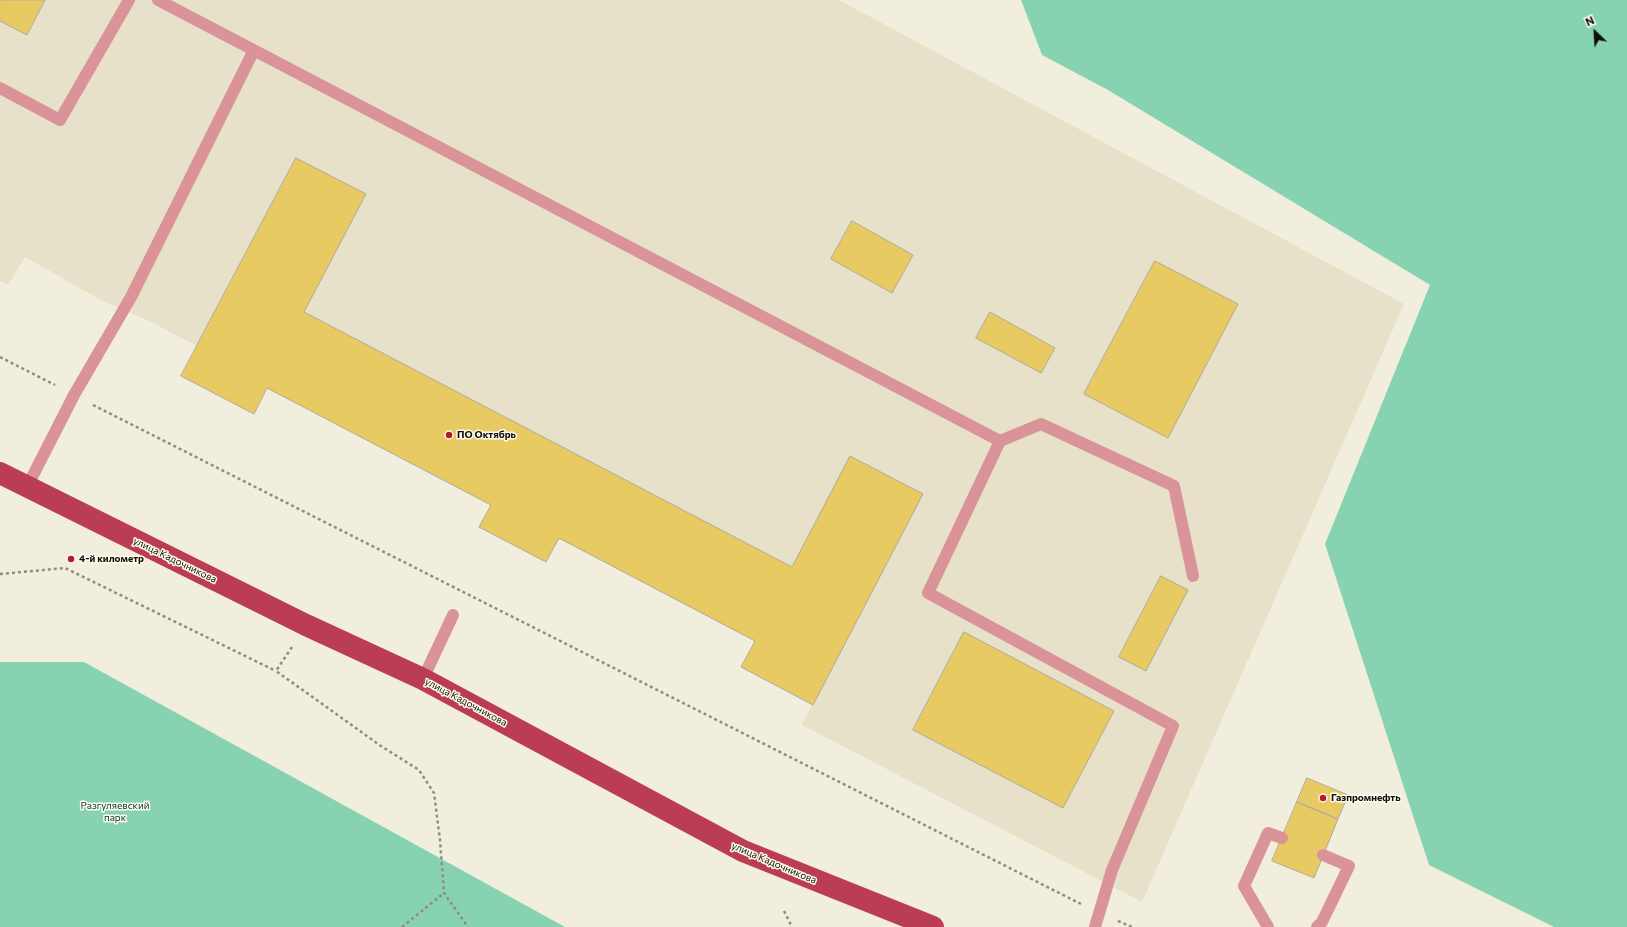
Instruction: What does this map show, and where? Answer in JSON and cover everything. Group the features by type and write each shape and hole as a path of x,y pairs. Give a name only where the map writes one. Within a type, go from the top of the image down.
{"main road":[{"name":"улица Кадочникова","path":"0,473 306,624 423,679 743,851 933,927"}],"lane":[{"path":"0,88 60,120 129,0"},
{"path":"158,0 1000,441"},
{"path":"27,487 74,395 131,297 254,50"},
{"path":"1095,927 1112,870 1173,726 928,593 1000,441 1041,424 1174,486 1193,576"},
{"path":"423,679 453,615"},
{"path":"1268,927 1244,886 1268,833 1282,838"},
{"path":"1317,927 1322,922 1349,866 1323,855"}],"path":[{"path":"0,357 1098,913 1132,927"},
{"path":"0,574 65,568 276,672 381,746 419,770 434,793 440,840 444,893 468,927"},
{"path":"276,672 306,624"},
{"path":"402,927 444,893"},
{"path":"784,911 792,927"}],"shaded area":[{"path":"0,0 839,0 1404,304 1142,902 802,725 812,704 741,667 755,641 559,539 546,562 479,527 491,505 267,388 254,414 197,346 147,320 101,300 25,257 8,285 0,281"}],"green space":[{"path":"1021,0 1627,0 1627,927 1554,927 1429,865 1325,544 1430,285 1108,90 1042,55"},
{"name":"Разгуляевский парк","path":"0,662 84,662 565,927 0,927"}],"building":[{"path":"0,0 45,0 27,35 0,21"},
{"name":"ПО Октябрь","path":"296,158 366,194 304,312 792,567 850,456 923,494 813,705 741,667 755,641 559,538 546,562 479,527 491,505 267,388 254,414 181,376"},
{"path":"852,221 913,255 892,293 831,259"},
{"path":"1155,261 1238,304 1168,438 1084,394"},
{"path":"990,312 1055,348 1041,373 976,338"},
{"path":"1161,576 1188,590 1146,671 1119,657"},
{"path":"964,632 1114,711 1063,808 913,730"},
{"name":"Газпромнефть","path":"1307,778 1348,795 1338,819 1297,802"},
{"path":"1297,802 1338,819 1314,878 1272,861"}],"place":[{"name":"ПО Октябрь","path":"449,435"},
{"name":"4-й километр","path":"71,559"},
{"name":"Газпромнефть","path":"1323,798"}]}
